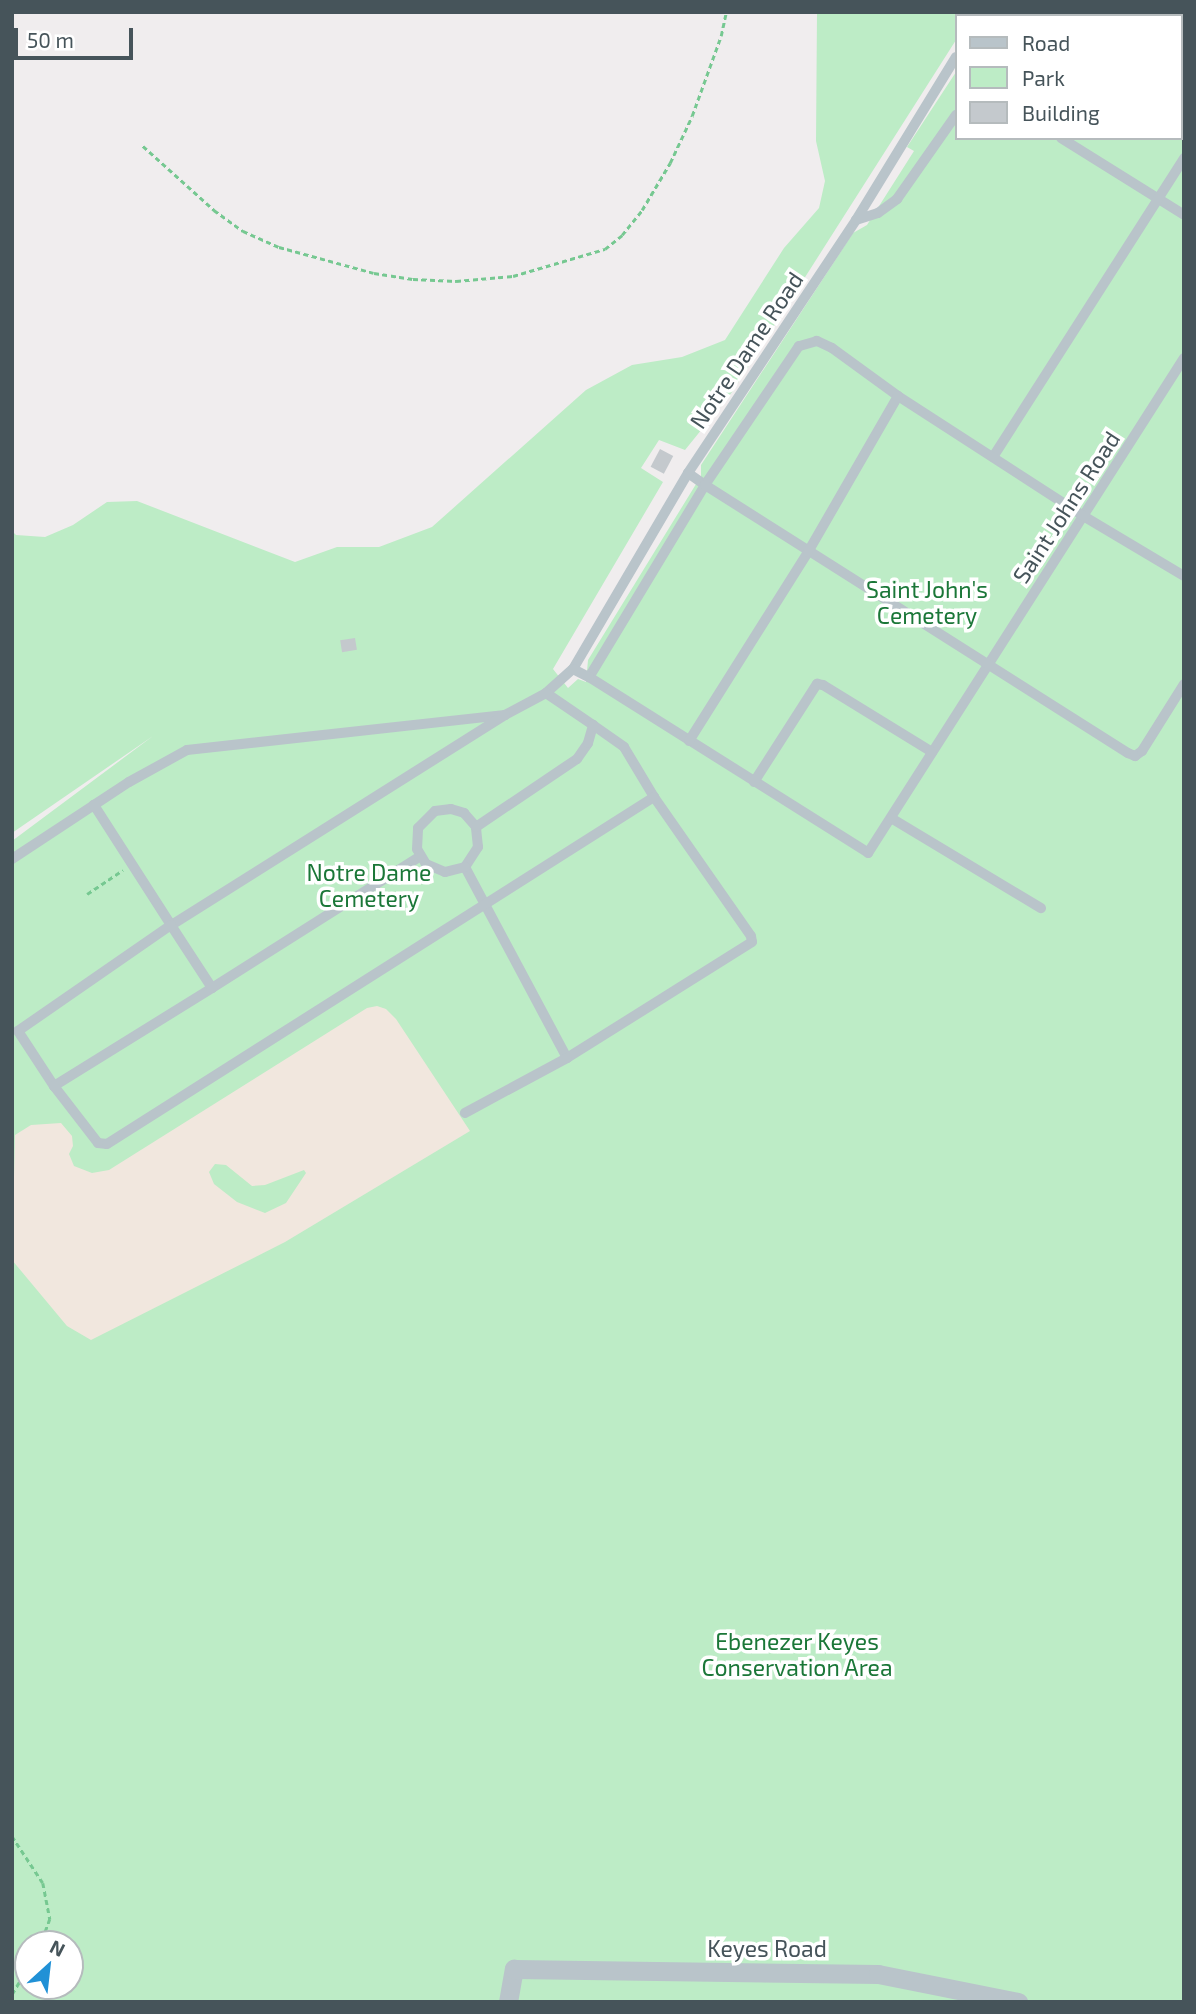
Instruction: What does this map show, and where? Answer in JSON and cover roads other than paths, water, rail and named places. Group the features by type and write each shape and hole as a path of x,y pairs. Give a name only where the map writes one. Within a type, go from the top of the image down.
{"street":[{"name":"Keyes Road","path":"508,2002 514,1969 878,1974 1018,2002"}],"lane":[{"name":"Notre Dame Road","path":"15,1027 505,715 547,693 573,668 688,473 856,220 954,64"},
{"path":"856,220 878,213 897,199 954,118"},
{"path":"1064,140 1184,215"},
{"path":"993,457 1184,158"},
{"path":"589,677 705,485 799,346 805,342 817,341 832,348 898,396 1084,517 1184,576"},
{"name":"Saint Johns Road","path":"754,782 868,853 1184,358"},
{"path":"689,741 808,552 898,396"},
{"path":"688,473 808,552 1135,755 1142,751 1184,684"},
{"path":"573,668 754,782 817,684 824,685 932,752"},
{"path":"465,1113 567,1058 752,942 751,936 654,797 624,747 547,693"},
{"path":"12,859 172,756 187,750 505,715"},
{"path":"476,827 577,759 588,743 593,725"},
{"path":"15,1027 92,1139 107,1144 654,797"},
{"path":"94,805 212,988"},
{"path":"451,809 464,813 476,827 478,847 465,867 445,872 426,864 419,857 416,840 418,828 435,811 451,809"},
{"path":"891,818 1041,908"},
{"path":"54,1086 419,857"},
{"path":"465,867 567,1058"}],"park label":[{"name":"Saint John's Cemetery","path":"927,602"},
{"name":"Notre Dame Cemetery","path":"369,885"},
{"name":"Ebenezer Keyes Conservation Area","path":"797,1654"}]}
